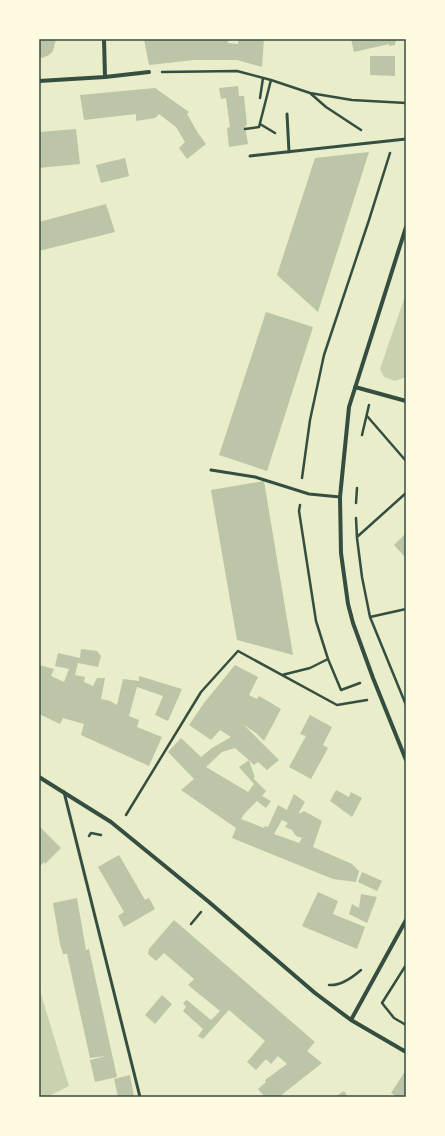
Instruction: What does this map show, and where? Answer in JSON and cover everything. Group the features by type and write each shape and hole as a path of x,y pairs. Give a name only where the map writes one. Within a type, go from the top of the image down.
{"street":[{"path":"104,39 105,77"},
{"path":"39,81 105,77 149,72"},
{"path":"406,227 349,407 340,497 341,553 348,604 353,623 406,760"},
{"path":"355,388 406,401"},
{"path":"39,776 111,822 209,902 315,993 351,1020 406,1052"},
{"path":"351,1020 406,920"}],"lane":[{"path":"287,114 289,152"},
{"path":"250,156 406,139"},
{"path":"211,470 255,477 309,494 340,497"},
{"path":"64,792 140,1097"}],"path":[{"path":"149,72 237,71 310,93 352,100 406,103"},
{"path":"260,98 263,78"},
{"path":"245,129 259,127 271,80"},
{"path":"310,93 326,107 380,142"},
{"path":"360,441 372,392"},
{"path":"367,416 406,462"},
{"path":"356,509 357,487"},
{"path":"357,538 406,493"},
{"path":"356,516 362,577 370,617 406,705"},
{"path":"370,617 406,609"},
{"path":"126,816 201,692 238,651 337,705 381,698"},
{"path":"282,675 310,668 328,659"},
{"path":"406,965 382,1002 394,1018 406,1025"}],"green space":[{"path":"406,293 406,377 395,381 384,377 380,369"},
{"path":"40,991 69,1086 47,1097 39,1097"}],"building":[{"path":"39,39 56,39 53,51 49,55 42,58 39,58"},
{"path":"144,39 228,39 228,43 238,44 238,39 264,39 262,67 237,60 194,60 149,65"},
{"path":"351,39 395,39 396,42 395,45 389,46 389,44 354,52"},
{"path":"370,56 395,56 395,76 370,75"},
{"path":"238,86 239,96 244,96 247,125 245,126 248,144 229,147 227,128 230,127 226,98 221,99 219,88"},
{"path":"155,88 189,112 187,114 206,144 187,159 179,148 185,142 176,127 159,114 155,118 136,121 136,114 84,120 80,95"},
{"path":"76,129 80,164 39,168 39,132"},
{"path":"369,152 318,312 277,275 315,158"},
{"path":"125,158 129,176 101,183 96,165"},
{"path":"106,204 115,232 39,251 39,222"},
{"path":"266,312 313,327 267,471 219,455"},
{"path":"264,481 293,655 237,640 211,490"},
{"path":"406,533 406,558 394,545"},
{"path":"81,649 97,651 101,656 98,667 78,663 75,675 85,677 84,682 93,686 97,678 105,678 101,699 110,701 117,705 123,679 139,681 139,676 182,689 168,721 155,715 163,696 137,687 129,716 139,720 137,727 162,737 149,766 81,735 84,724 63,718 60,724 39,714 39,665 54,669 51,676 64,682 69,669 55,666 58,653 80,658"},
{"path":"235,665 258,677 249,695 257,699 259,696 281,709 264,741 256,733 244,725 279,760 267,770 258,762 254,765 249,760 255,778 253,778 266,791 262,796 271,801 266,808 257,801 241,819 264,828 265,826 268,827 278,805 287,810 294,794 305,802 298,814 304,811 322,821 313,847 352,864 359,871 356,882 333,879 232,838 236,828 181,790 194,779 168,752 181,738 201,757 212,748 231,737 220,730 211,740 189,725 204,703","holes":["235,748 249,760 239,767 254,784 248,792 206,767 222,752","282,820 288,823 285,827 292,830 296,836 302,838 299,843 274,834"]},
{"path":"310,715 332,727 323,745 328,748 311,779 289,767 306,736 300,734"},
{"path":"336,790 349,797 351,792 362,798 352,817 330,801"},
{"path":"39,826 61,848 45,864 44,862 39,867"},
{"path":"119,855 145,900 149,898 155,909 124,927 118,916 124,912 98,867"},
{"path":"362,872 382,881 377,891 358,882"},
{"path":"318,892 338,901 333,914 365,927 357,949 302,926"},
{"path":"361,894 377,897 367,923 349,914 352,904 359,908"},
{"path":"77,898 86,950 89,949 117,1077 95,1082 90,1060 106,1056 90,1058 67,954 63,954 60,944 53,903"},
{"path":"174,920 315,1042 307,1051 322,1063 279,1097 265,1097 258,1089 266,1082 265,1080 287,1064 278,1056 271,1064 266,1059 256,1070 247,1062 265,1041 229,1010 203,1039 198,1036 203,1029 183,1011 186,1007 183,1003 187,1000 211,1020 220,1011 188,985 194,979 164,953 156,961 148,954 149,949"},
{"path":"162,995 172,1004 155,1024 145,1015"},
{"path":"404,1073 406,1074 406,1097 398,1097 391,1093"},
{"path":"130,1075 134,1097 118,1097 114,1079"},
{"path":"344,1091 348,1097 335,1097"}]}
